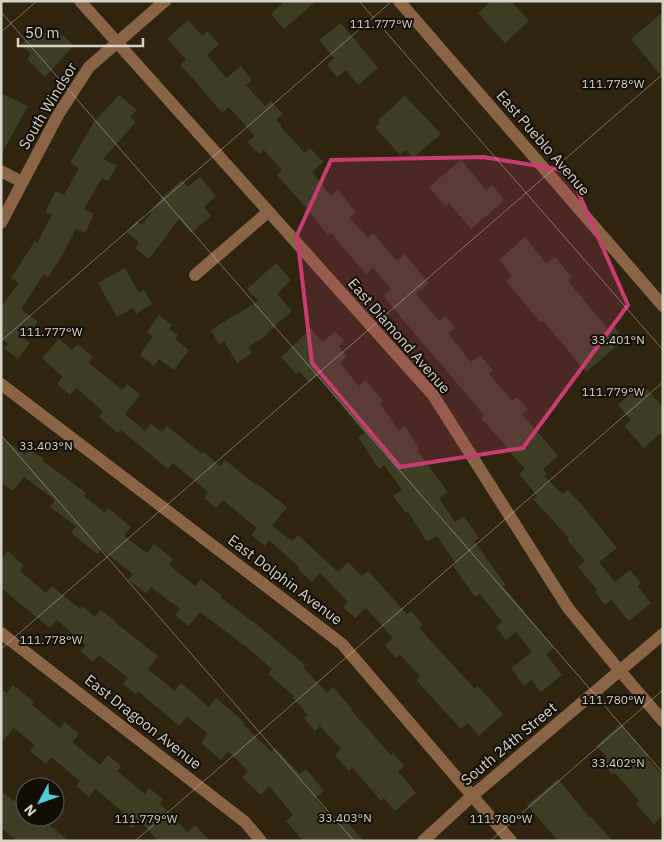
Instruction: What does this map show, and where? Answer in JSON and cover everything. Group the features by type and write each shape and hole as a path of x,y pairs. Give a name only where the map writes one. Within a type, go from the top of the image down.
{"street":[{"name":"East Diamond Avenue","path":"80,1 433,396 568,608 663,721"},
{"name":"South Windsor","path":"1,223 58,114 89,67 164,1"},
{"name":"East Pueblo Avenue","path":"399,1 663,306"},
{"path":"1,171 22,182"},
{"path":"195,275 268,212"},
{"name":"East Dolphin Avenue","path":"1,384 342,644 511,841"},
{"name":"East Dragoon Avenue","path":"1,632 245,822 261,841"},
{"name":"South 24th Street","path":"423,841 472,796 663,634"}],"highlighted area":[{"path":"483,157 569,171 628,305 523,448 400,467 312,363 297,235 331,160"}],"building":[{"path":"285,1 316,1 284,29 271,14"},
{"path":"491,1 511,1 529,21 505,43 478,13"},
{"path":"663,12 663,78 631,39"},
{"path":"188,20 202,36 207,31 219,44 207,55 226,78 241,66 252,80 246,85 265,106 271,101 283,114 276,120 281,127 305,153 310,148 323,162 312,172 331,196 338,190 356,212 349,218 368,238 373,233 397,261 405,254 429,283 416,294 439,321 445,316 455,328 448,333 471,362 480,355 493,371 489,374 512,401 517,397 528,409 522,414 558,456 543,469 547,474 544,476 562,494 568,490 617,548 599,562 615,582 630,570 641,583 637,586 651,603 629,621 611,600 605,605 595,592 597,590 578,567 585,561 567,540 569,538 533,499 537,496 519,474 525,469 481,418 484,415 383,296 391,289 373,267 366,274 331,233 328,235 277,175 282,170 264,150 259,154 247,142 255,136 229,107 222,113 180,65 186,59 167,39"},
{"path":"341,23 378,68 358,85 346,70 337,77 327,65 334,58 319,40"},
{"path":"38,26 51,38 57,31 74,45 45,77 27,59 31,54 21,45"},
{"path":"1,93 28,106 1,155"},
{"path":"119,95 137,110 130,117 136,122 103,159 117,166 108,181 102,178 84,209 94,214 85,233 76,229 62,256 48,277 44,274 21,309 38,322 24,339 30,343 18,359 4,348 8,344 1,339 1,307 19,283 11,278 35,241 37,243 52,215 45,212 56,191 64,195 79,168 70,163 94,122"},
{"path":"405,96 441,134 413,158 406,150 400,155 375,127 380,123 378,120"},
{"path":"461,160 486,190 492,185 505,200 471,229 449,203 445,206 429,187"},
{"path":"200,177 216,196 204,207 211,216 191,233 179,219 149,259 135,248 139,242 127,233 136,221 142,225 163,196 182,180 188,187"},
{"path":"525,237 546,263 555,257 572,278 568,281 608,329 613,325 625,339 586,372 506,281 512,276 499,260"},
{"path":"276,263 291,280 277,294 292,311 267,335 248,347 252,353 237,363 224,341 219,344 211,330 258,301 247,289"},
{"path":"125,268 139,293 144,290 152,304 136,314 133,308 117,317 98,283"},
{"path":"159,315 172,325 169,329 178,335 175,339 189,350 174,370 159,359 154,366 140,355 153,336 147,332"},
{"path":"311,329 323,342 335,331 344,341 339,346 347,356 340,363 359,386 366,380 383,401 380,403 398,430 405,426 419,448 417,450 448,492 439,498 455,522 464,516 479,538 474,541 505,584 503,586 554,648 546,654 562,675 541,692 531,680 524,686 511,668 532,652 516,632 506,640 496,627 502,622 480,594 475,597 453,566 456,564 437,536 427,542 408,512 406,513 393,496 402,490 384,465 379,469 358,437 364,433 317,375 309,382 299,371 296,374 281,357"},
{"path":"59,339 72,350 78,344 93,357 88,362 122,390 127,384 140,395 125,414 145,431 151,424 162,432 167,426 202,454 204,452 220,466 225,460 287,507 272,526 292,541 298,535 338,572 348,562 362,576 368,571 407,614 411,611 423,625 419,628 475,689 478,686 503,714 479,736 468,723 461,729 416,680 420,676 400,655 396,658 385,646 393,638 366,608 355,618 343,607 348,602 320,573 312,582 298,569 299,567 269,540 265,546 251,535 257,528 223,500 216,508 204,498 208,492 173,463 168,469 121,430 118,433 99,417 103,411 76,388 70,395 57,384 63,377 42,358"},
{"path":"642,384 663,407 663,431 644,448 624,426 631,420 618,405"},
{"path":"1,437 25,454 29,449 44,459 43,461 86,493 84,496 105,513 108,508 131,527 124,536 147,553 154,544 173,559 169,565 195,586 201,579 222,596 220,597 260,627 305,665 303,667 327,693 333,687 391,755 393,753 404,766 398,771 416,793 395,811 384,798 381,801 353,768 349,771 335,755 341,749 320,726 315,731 304,718 308,715 293,698 295,697 268,674 272,669 249,649 200,612 189,626 175,615 180,609 151,587 146,593 128,580 133,574 101,549 97,554 71,533 76,526 50,507 55,500 24,477 13,491 1,482"},
{"path":"8,551 24,566 20,571 46,593 52,586 80,609 82,606 95,617 101,610 158,656 148,669 175,691 181,683 209,707 216,698 244,722 243,724 271,752 275,748 300,774 306,769 324,791 315,798 336,824 343,818 364,841 303,841 286,821 293,815 269,786 261,795 242,777 248,771 228,751 221,760 201,743 208,734 187,716 179,726 138,691 136,694 123,684 128,678 99,655 93,662 80,651 86,645 57,620 50,628 1,588 1,559"},
{"path":"13,685 34,702 32,705 60,728 64,722 79,734 72,742 100,765 108,755 121,766 117,771 145,794 149,788 163,799 160,803 187,832 195,825 210,841 158,841 139,820 132,828 119,818 123,812 95,789 89,797 76,786 80,781 51,757 46,764 30,751 35,745 14,728 1,743 1,689 7,693"},
{"path":"620,724 649,756 647,758 663,776 663,815 654,824 636,804 639,800 615,773 613,775 601,762 607,757 596,746"},
{"path":"558,779 590,818 613,841 558,841 527,805"},
{"path":"1,791 15,802 15,827 52,827 70,841 17,841 1,828"}]}
